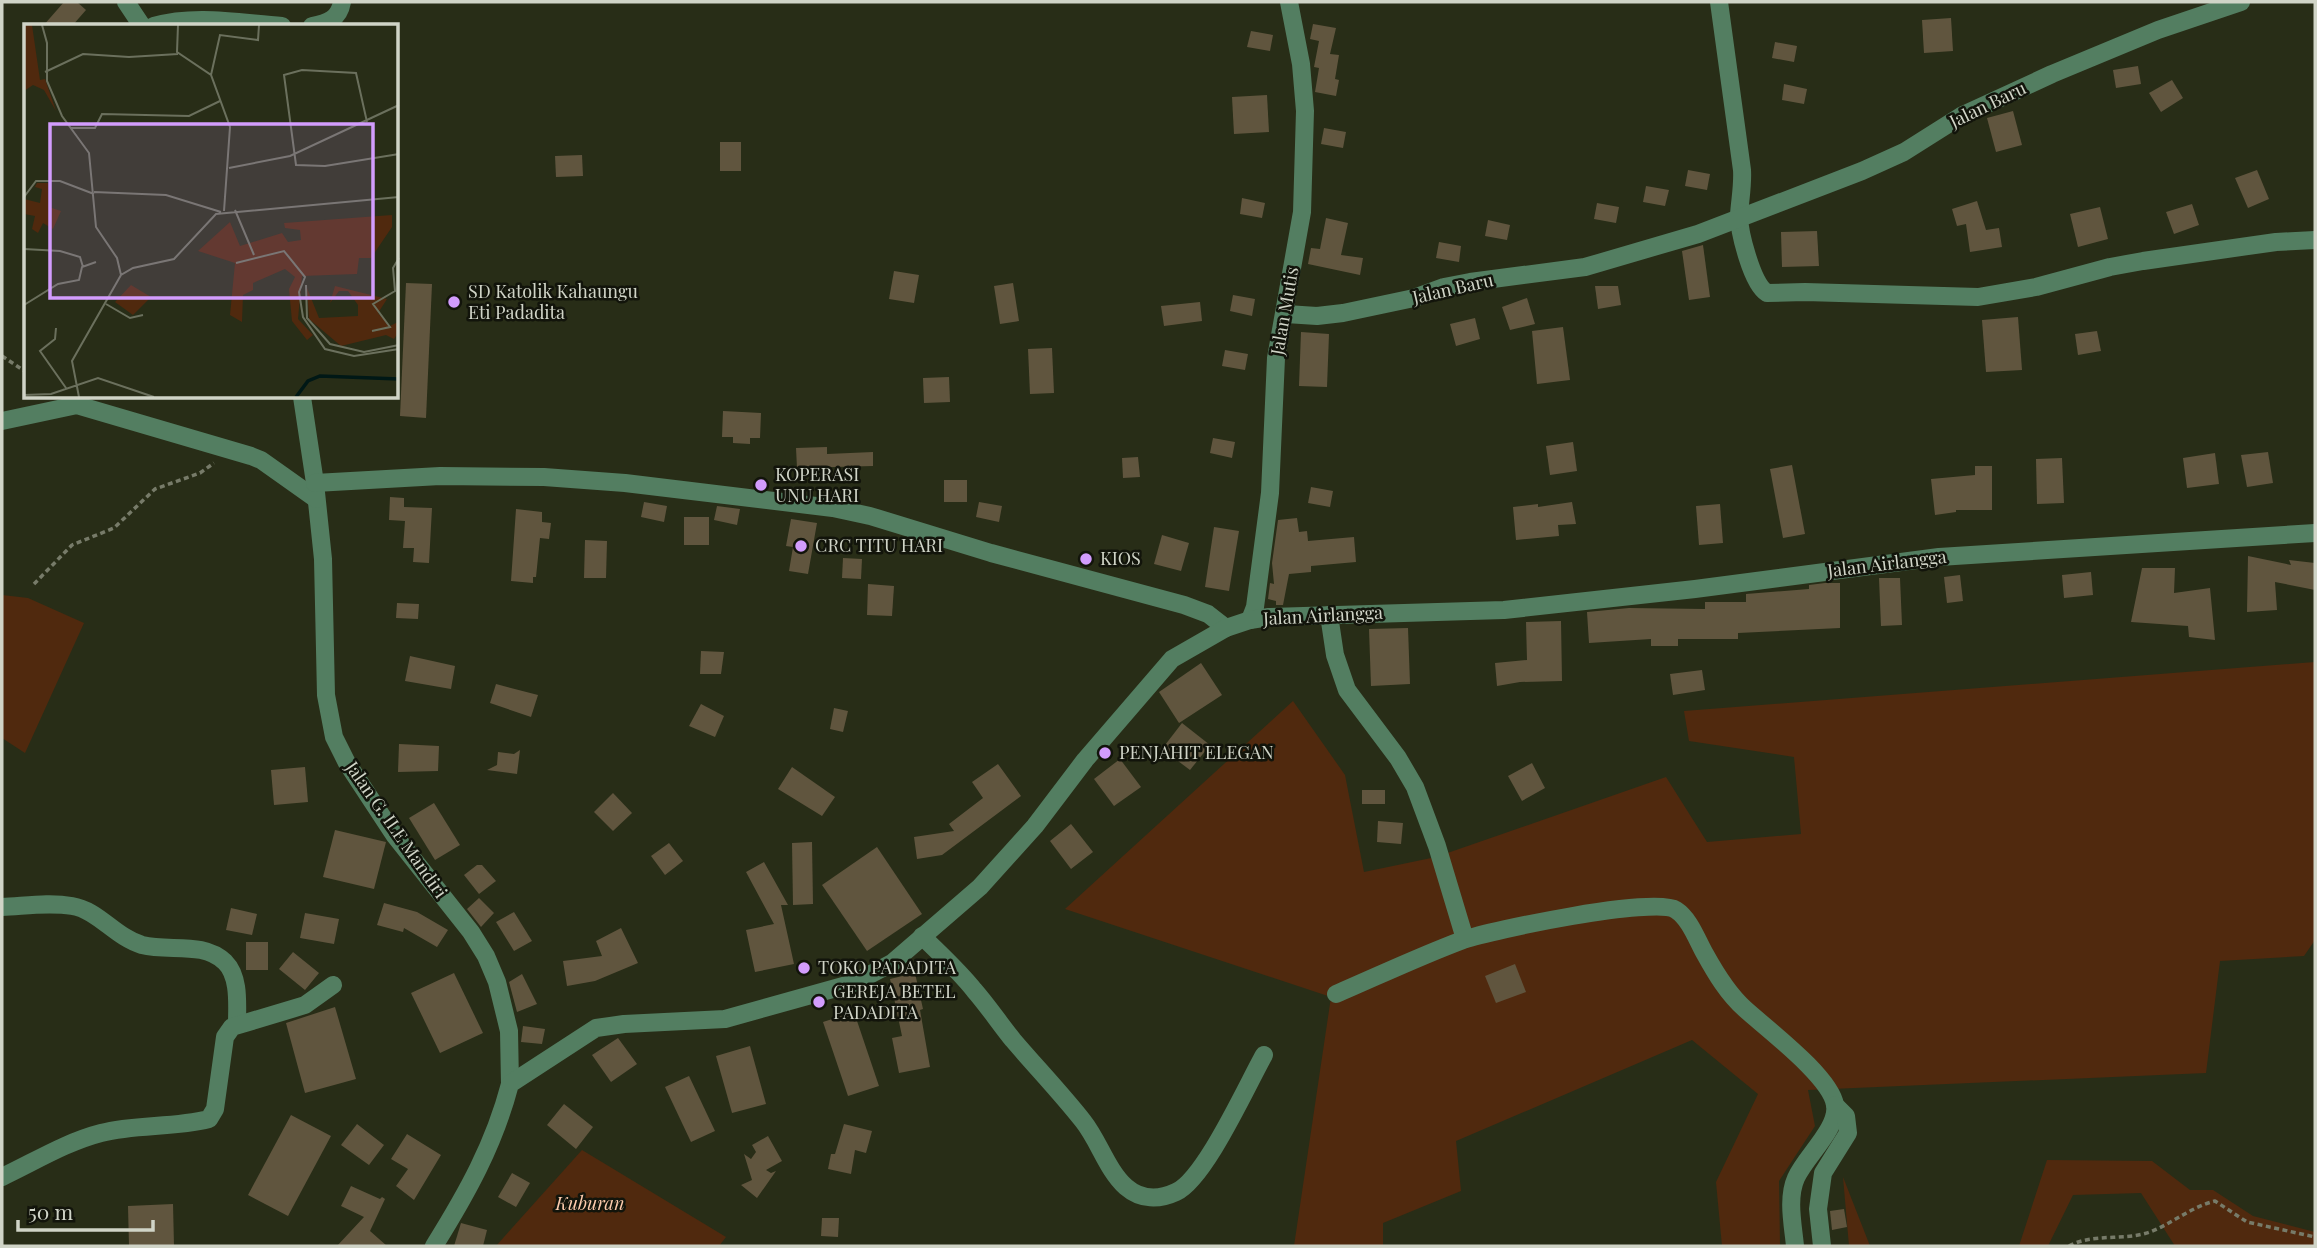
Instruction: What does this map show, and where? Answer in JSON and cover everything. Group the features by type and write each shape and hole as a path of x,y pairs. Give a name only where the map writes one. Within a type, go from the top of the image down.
{"street":[{"path":"126,2 141,24"},
{"path":"326,24 336,18 342,2"},
{"name":"Jalan Mutis","path":"1250,620 1255,607 1270,493 1276,358 1286,314 1302,212 1305,111 1301,64 1289,2"},
{"path":"1719,2 1742,170 1739,217 1753,274 1767,293 1978,297 2036,287 2143,261 2276,242 2315,240"},
{"name":"Jalan Baru","path":"1286,314 1317,316 1343,313 1414,298 1457,285 1585,267 1698,234 1862,171 1904,152 1961,116 2052,74 2158,30 2241,2"},
{"path":"160,24 195,20 253,24"},
{"name":"Jalan G. ILE Mandiri","path":"302,399 316,491 325,593 326,695 334,737 347,763 395,836 471,932 486,956 497,982 509,1031 510,1084"},
{"path":"2,421 77,405 251,456 316,491 440,476 544,477 625,483 833,508 870,516 1184,606 1208,614 1226,628"},
{"name":"Jalan Airlangga","path":"510,1084 596,1028 624,1024 701,1022 740,1016 854,983 892,963 980,887 1172,659 1226,628 1250,620 1504,610 1695,589 1951,555 2315,533"},
{"path":"1329,615 1335,655 1346,690 1398,758 1415,787 1437,846 1465,939"},
{"path":"2,907 76,906 88,911 125,939 145,946 206,950 228,965 234,977 237,1024"},
{"path":"1336,994 1465,939 1597,911 1669,906 1687,921 1721,981 1738,1003 1820,1077 1835,1105 1846,1116 1848,1133 1823,1173 1818,1209 1822,1246"},
{"path":"922,936 973,988 1084,1121 1120,1180 1139,1196 1158,1198 1178,1191 1199,1170 1264,1055"},
{"path":"2,1177 85,1138 104,1132 179,1125 209,1119 215,1109 225,1037 232,1027 305,1005 333,985"},
{"path":"434,1246 486,1155 496,1132 510,1084"},
{"path":"1795,1246 1791,1206 1794,1180 1829,1129 1835,1115 1835,1105"}],"path":[{"path":"2,356 24,371"},
{"path":"34,584 72,545 114,528 155,489 200,473 214,463"},
{"path":"2069,1246 2149,1232 2199,1205 2215,1201 2247,1222 2315,1237"}],"green space":[{"path":"2,595 28,598 84,623 25,753 2,738"},
{"path":"2315,662 2315,940 2304,956 2220,961 2206,1073 1808,1090 1815,1126 1779,1181 1780,1246 1722,1246 1716,1182 1758,1094 1692,1040 1456,1141 1461,1191 1383,1223 1383,1246 1294,1246 1331,997 1065,909 1293,701 1345,775 1364,872 1436,857 1666,777 1707,842 1801,834 1794,757 1689,741 1684,711"},
{"name":"Kuburan","path":"582,1150 726,1237 719,1246 496,1246"},
{"path":"2047,1160 2152,1161 2190,1190 2213,1190 2253,1216 2315,1232 2315,1246 2175,1246 2141,1193 2073,1195 2048,1246 2019,1246"},
{"path":"1843,1177 1870,1246 1849,1246"}],"building":[{"path":"64,2 77,2 86,10 74,24 45,24"},
{"path":"1951,18 1953,51 1924,53 1922,20"},
{"path":"1313,24 1336,28 1330,54 1339,55 1335,79 1339,80 1336,96 1315,92 1319,68 1314,67 1319,41 1310,39"},
{"path":"1251,31 1273,35 1270,51 1247,47"},
{"path":"1775,42 1797,46 1794,62 1772,58"},
{"path":"2138,66 2141,84 2116,88 2113,70"},
{"path":"2172,80 2183,98 2161,112 2149,93"},
{"path":"1784,84 1807,89 1804,104 1782,100"},
{"path":"1267,95 1269,132 1234,134 1232,97"},
{"path":"2013,111 2022,145 1996,152 1987,118"},
{"path":"1324,128 1346,132 1343,148 1321,144"},
{"path":"720,142 741,142 741,171 720,171"},
{"path":"582,155 583,176 556,177 555,156"},
{"path":"1688,170 1710,174 1707,190 1685,186"},
{"path":"2257,170 2269,199 2248,208 2235,178"},
{"path":"1646,186 1669,190 1665,206 1643,202"},
{"path":"1242,198 1265,203 1262,218 1240,214"},
{"path":"1977,201 1986,230 1999,228 2002,247 1970,252 1966,224 1957,226 1952,209"},
{"path":"1597,203 1619,207 1616,223 1594,219"},
{"path":"2192,204 2199,225 2174,234 2166,212"},
{"path":"2100,207 2108,239 2078,247 2070,214"},
{"path":"1326,218 1348,223 1341,255 1363,258 1360,275 1308,264 1311,248 1320,249"},
{"path":"1488,220 1510,225 1507,240 1485,236"},
{"path":"1817,231 1819,266 1782,267 1781,232"},
{"path":"1439,242 1461,246 1459,262 1436,258"},
{"path":"1703,245 1710,297 1689,300 1682,251"},
{"path":"894,271 919,275 914,303 889,299"},
{"path":"406,283 432,284 426,418 400,416"},
{"path":"1013,283 1019,321 1000,324 994,286"},
{"path":"1595,286 1618,286 1621,305 1598,309"},
{"path":"1233,295 1255,299 1252,316 1230,311"},
{"path":"1527,298 1535,324 1510,330 1502,307"},
{"path":"1200,302 1202,321 1164,326 1161,306"},
{"path":"2018,317 2022,370 1986,372 1982,320"},
{"path":"1475,318 1480,339 1456,346 1450,324"},
{"path":"1563,327 1570,380 1537,384 1532,331"},
{"path":"2097,331 2101,351 2078,355 2075,334"},
{"path":"1301,332 1329,334 1327,387 1299,386"},
{"path":"1052,348 1054,393 1030,394 1028,349"},
{"path":"1225,350 1248,354 1245,370 1222,366"},
{"path":"949,377 950,402 924,403 923,378"},
{"path":"723,411 761,413 760,438 750,438 750,444 733,443 733,437 722,437"},
{"path":"1213,438 1235,442 1232,458 1210,453"},
{"path":"1573,442 1577,471 1550,475 1546,446"},
{"path":"827,447 827,454 873,452 873,466 797,468 796,448"},
{"path":"2268,452 2273,483 2247,487 2241,455"},
{"path":"2215,453 2219,484 2187,488 2183,458"},
{"path":"1138,457 1140,477 1123,478 1122,458"},
{"path":"2062,458 2064,503 2037,504 2036,459"},
{"path":"1792,465 1805,534 1783,538 1770,469"},
{"path":"1975,466 1992,466 1992,510 1956,510 1935,515 1931,479 1975,475"},
{"path":"944,480 967,480 967,502 944,502"},
{"path":"1311,487 1333,491 1330,507 1308,503"},
{"path":"390,497 404,498 404,507 432,508 429,563 413,562 414,548 403,548 405,521 389,520"},
{"path":"644,502 667,506 664,522 641,517"},
{"path":"979,502 1002,506 999,522 976,517"},
{"path":"1572,502 1576,524 1558,525 1559,536 1516,540 1513,507 1538,504 1538,507"},
{"path":"1720,504 1723,543 1699,545 1696,506"},
{"path":"717,506 740,509 737,525 714,520"},
{"path":"516,509 542,512 542,522 551,523 549,539 540,538 533,583 511,581"},
{"path":"684,517 709,517 709,545 684,545"},
{"path":"1297,518 1299,532 1307,531 1308,541 1354,537 1356,562 1311,566 1311,572 1289,574 1283,605 1276,605 1276,601 1268,599 1270,583 1274,584 1272,563 1278,520"},
{"name":"CRC TITU HARI","path":"791,519 817,523 808,574 789,571 793,547 786,546"},
{"path":"1214,527 1239,531 1229,591 1205,587"},
{"path":"1162,535 1189,543 1181,571 1154,564"},
{"path":"585,540 607,541 606,578 584,578"},
{"path":"2248,556 2291,565 2289,560 2315,563 2315,590 2275,582 2277,610 2247,612"},
{"path":"843,558 862,559 861,579 842,578"},
{"path":"2142,568 2175,568 2174,593 2210,588 2215,640 2189,637 2188,626 2131,622"},
{"path":"2091,572 2093,595 2064,598 2062,575"},
{"path":"1960,575 1963,601 1947,603 1944,577"},
{"path":"1879,578 1900,578 1902,625 1881,626"},
{"path":"1840,583 1840,628 1738,633 1738,639 1678,639 1678,646 1651,646 1651,639 1589,643 1587,612 1629,608 1705,609 1705,602 1746,602 1746,594 1809,589 1809,585"},
{"path":"868,584 894,586 892,616 867,615"},
{"path":"397,603 419,604 418,619 396,618"},
{"path":"1561,621 1562,681 1520,682 1497,686 1495,663 1527,660 1526,622"},
{"path":"1408,628 1410,684 1371,686 1369,629"},
{"path":"701,651 724,652 721,674 700,674"},
{"path":"410,656 455,666 451,689 405,681"},
{"path":"1201,663 1222,695 1179,723 1159,692"},
{"path":"1702,670 1705,690 1673,695 1670,674"},
{"path":"496,684 538,695 531,717 490,703"},
{"path":"701,704 724,716 715,737 689,726"},
{"path":"834,708 848,711 843,732 830,729"},
{"path":"1182,723 1210,745 1190,770 1162,749"},
{"path":"399,744 439,746 438,771 398,772"},
{"path":"520,750 517,774 487,770 497,765 498,752 514,754"},
{"path":"1120,759 1141,787 1114,806 1094,779"},
{"path":"1532,763 1545,788 1522,801 1508,776"},
{"path":"998,764 1021,796 942,855 917,859 914,837 954,831 949,824 983,798 972,782"},
{"path":"305,767 308,802 274,805 271,770"},
{"path":"792,767 835,797 822,816 778,789"},
{"path":"1362,790 1385,790 1385,804 1362,804"},
{"path":"613,793 632,813 613,831 594,812"},
{"path":"434,803 460,845 435,860 409,818"},
{"path":"1378,821 1403,823 1401,844 1377,842"},
{"path":"1071,824 1093,852 1071,869 1050,841"},
{"path":"335,830 386,842 374,889 323,877"},
{"path":"812,842 813,904 793,905 792,843"},
{"path":"669,843 683,861 665,875 651,856"},
{"path":"877,847 922,914 867,951 822,885"},
{"path":"764,862 788,905 781,905 794,964 755,972 746,930 774,924 746,872"},
{"path":"477,865 482,865 496,881 479,894 464,875"},
{"path":"479,898 494,913 481,927 467,909"},
{"path":"384,903 417,912 448,930 437,947 404,928 403,932 377,925"},
{"path":"231,908 257,914 252,935 226,930"},
{"path":"514,912 532,941 514,951 496,922"},
{"path":"305,913 339,919 334,944 300,938"},
{"path":"621,928 638,963 595,981 567,986 563,961 602,956 596,941"},
{"path":"246,942 268,942 268,970 246,970"},
{"path":"293,952 319,973 305,990 279,969"},
{"path":"1515,964 1526,992 1496,1003 1485,976"},
{"path":"454,973 483,1033 440,1053 411,993"},
{"path":"915,973 923,1009 920,1010 930,1067 899,1073 892,1038 902,1036 890,979"},
{"path":"522,974 537,1004 517,1012 509,982"},
{"path":"335,1007 356,1079 305,1093 286,1023"},
{"path":"854,1012 879,1086 848,1096 823,1022"},
{"path":"523,1026 545,1029 542,1044 521,1042"},
{"path":"618,1038 637,1064 611,1082 592,1055"},
{"path":"750,1046 766,1104 732,1113 716,1056"},
{"path":"689,1076 715,1131 691,1142 665,1087"},
{"path":"564,1104 593,1127 576,1149 547,1125"},
{"path":"291,1115 331,1136 288,1216 248,1195"},
{"path":"357,1124 384,1145 369,1165 341,1145"},
{"path":"844,1124 872,1131 866,1153 855,1150 851,1174 828,1169 831,1154 835,1154"},
{"path":"407,1134 441,1155 414,1200 396,1186 408,1169 391,1159"},
{"path":"768,1136 782,1161 766,1170 771,1173 776,1171 757,1198 741,1185 752,1180 744,1154 751,1159 756,1152 752,1145"},
{"path":"512,1173 530,1183 516,1207 498,1197"},
{"path":"351,1186 385,1199 370,1231 387,1246 337,1246 364,1217 341,1206"},
{"path":"173,1204 174,1246 129,1246 128,1206"},
{"path":"1844,1209 1847,1227 1832,1230 1830,1211"},
{"path":"822,1218 839,1218 838,1237 821,1236"},
{"path":"461,1223 487,1230 483,1246 454,1246"}],"place":[{"name":"SD Katolik Kahaungu Eti Padadita","path":"454,302"},
{"name":"KOPERASI UNU HARI","path":"761,485"},
{"name":"CRC TITU HARI","path":"801,546"},
{"name":"KIOS","path":"1086,559"},
{"name":"PENJAHIT ELEGAN","path":"1105,753"},
{"name":"TOKO PADADITA","path":"804,968"},
{"name":"GEREJA BETEL PADADITA","path":"819,1002"}]}
